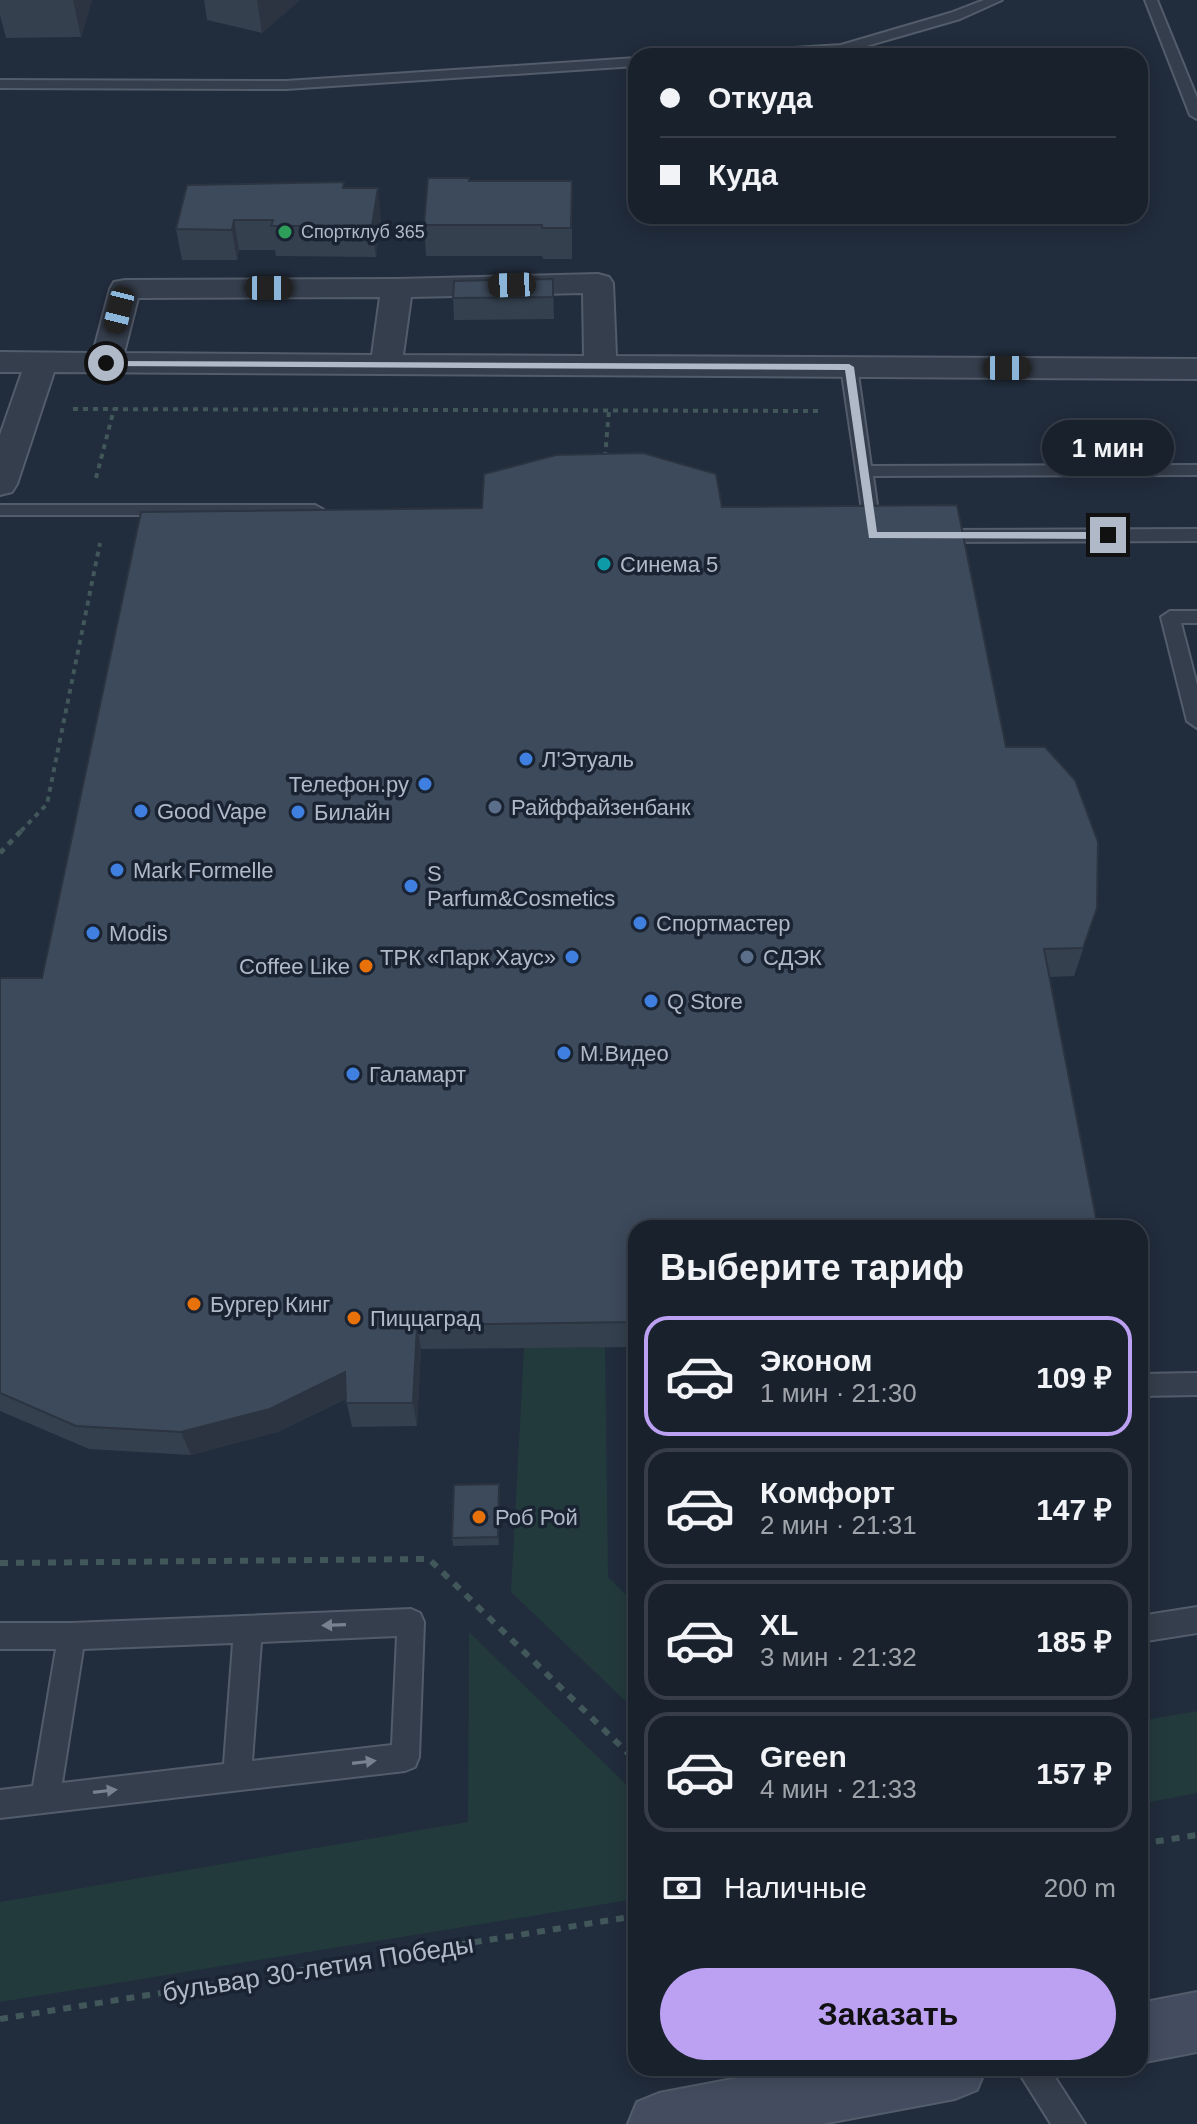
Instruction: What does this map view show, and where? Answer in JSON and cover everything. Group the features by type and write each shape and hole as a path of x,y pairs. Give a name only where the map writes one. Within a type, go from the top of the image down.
{"main road":[{"path":"1148,2031 1197,2022"},
{"path":"659,2124 913,2076"}],"street":[{"path":"106,363 125,289 397,288 598,283 600,366"},
{"path":"386,365 397,288"},
{"path":"0,362 1197,369"},
{"path":"1,476 41,362"}],"lane":[{"path":"845,48 955,16 996,0"},
{"path":"1151,0 1197,115"},
{"path":"0,84 286,85 628,63"},
{"path":"849,367 872,536 888,536"},
{"path":"864,471 1197,470"},
{"path":"0,510 326,510"},
{"path":"919,536 1197,535"},
{"path":"1197,617 1170,617 1197,721"},
{"path":"1148,1385 1197,1384"},
{"path":"1148,1628 1197,1620"},
{"path":"0,1636 72,1636 411,1622 405,1757 0,1804"},
{"path":"237,1776 248,1629"},
{"path":"45,1798 72,1636"},
{"path":"1036,2076 1069,2124"}],"path":[{"path":"25,409 856,411"},
{"path":"0,853 47,804 100,554 95,480 114,409"},
{"path":"604,470 609,410"},
{"path":"1148,1843 1197,1835"},
{"name":"бульвар 30-летия Победы","path":"0,2019 628,1917"}],"green space":[{"path":"605,1347 608,1577 628,1597 628,1703 511,1592 524,1348"},
{"path":"469,1632 628,1786 628,1900 0,2002 0,1902 468,1822"},
{"path":"1197,1711 1197,1793 1148,1802 1148,1720"}],"building":[{"path":"428,178 572,181 571,228 542,228 542,225 424,225"},
{"path":"344,182 343,188 378,188 372,226 271,226 273,220 234,220 232,230 176,229 187,185"},
{"path":"553,279 553,297 453,298 454,281"},
{"name":"ТРК «Парк Хаус»","path":"643,453 716,474 722,507 957,505 1006,747 1045,747 1075,780 1098,842 1097,908 1083,948 1044,949 1096,1220 628,1220 628,1322 417,1325 413,1403 346,1403 345,1372 270,1409 181,1432 76,1426 0,1393 0,978 42,978 141,512 482,508 484,474 556,455"},
{"path":"499,1484 498,1537 452,1538 454,1485"}],"place":[{"name":"Спортклуб 365","path":"285,232"},
{"name":"Синема 5","path":"604,564"},
{"name":"Л'Этуаль","path":"526,759"},
{"name":"Телефон.ру","path":"425,784"},
{"name":"Райффайзенбанк","path":"495,807"},
{"name":"Good Vape","path":"141,811"},
{"name":"Билайн","path":"298,812"},
{"name":"Mark Formelle","path":"117,870"},
{"name":"S Parfum&Cosmetics","path":"411,886"},
{"name":"Спортмастер","path":"640,923"},
{"name":"Modis","path":"93,933"},
{"name":"ТРК «Парк Хаус»","path":"572,957"},
{"name":"СДЭК","path":"747,957"},
{"name":"Coffee Like","path":"366,966"},
{"name":"Q Store","path":"651,1001"},
{"name":"М.Видео","path":"564,1053"},
{"name":"Галамарт","path":"353,1074"},
{"name":"Бургер Кинг","path":"194,1304"},
{"name":"Пиццаград","path":"354,1318"},
{"name":"Роб Рой","path":"479,1517"}],"route":[{"path":"106,363 849,367 872,536 1108,535"}]}
